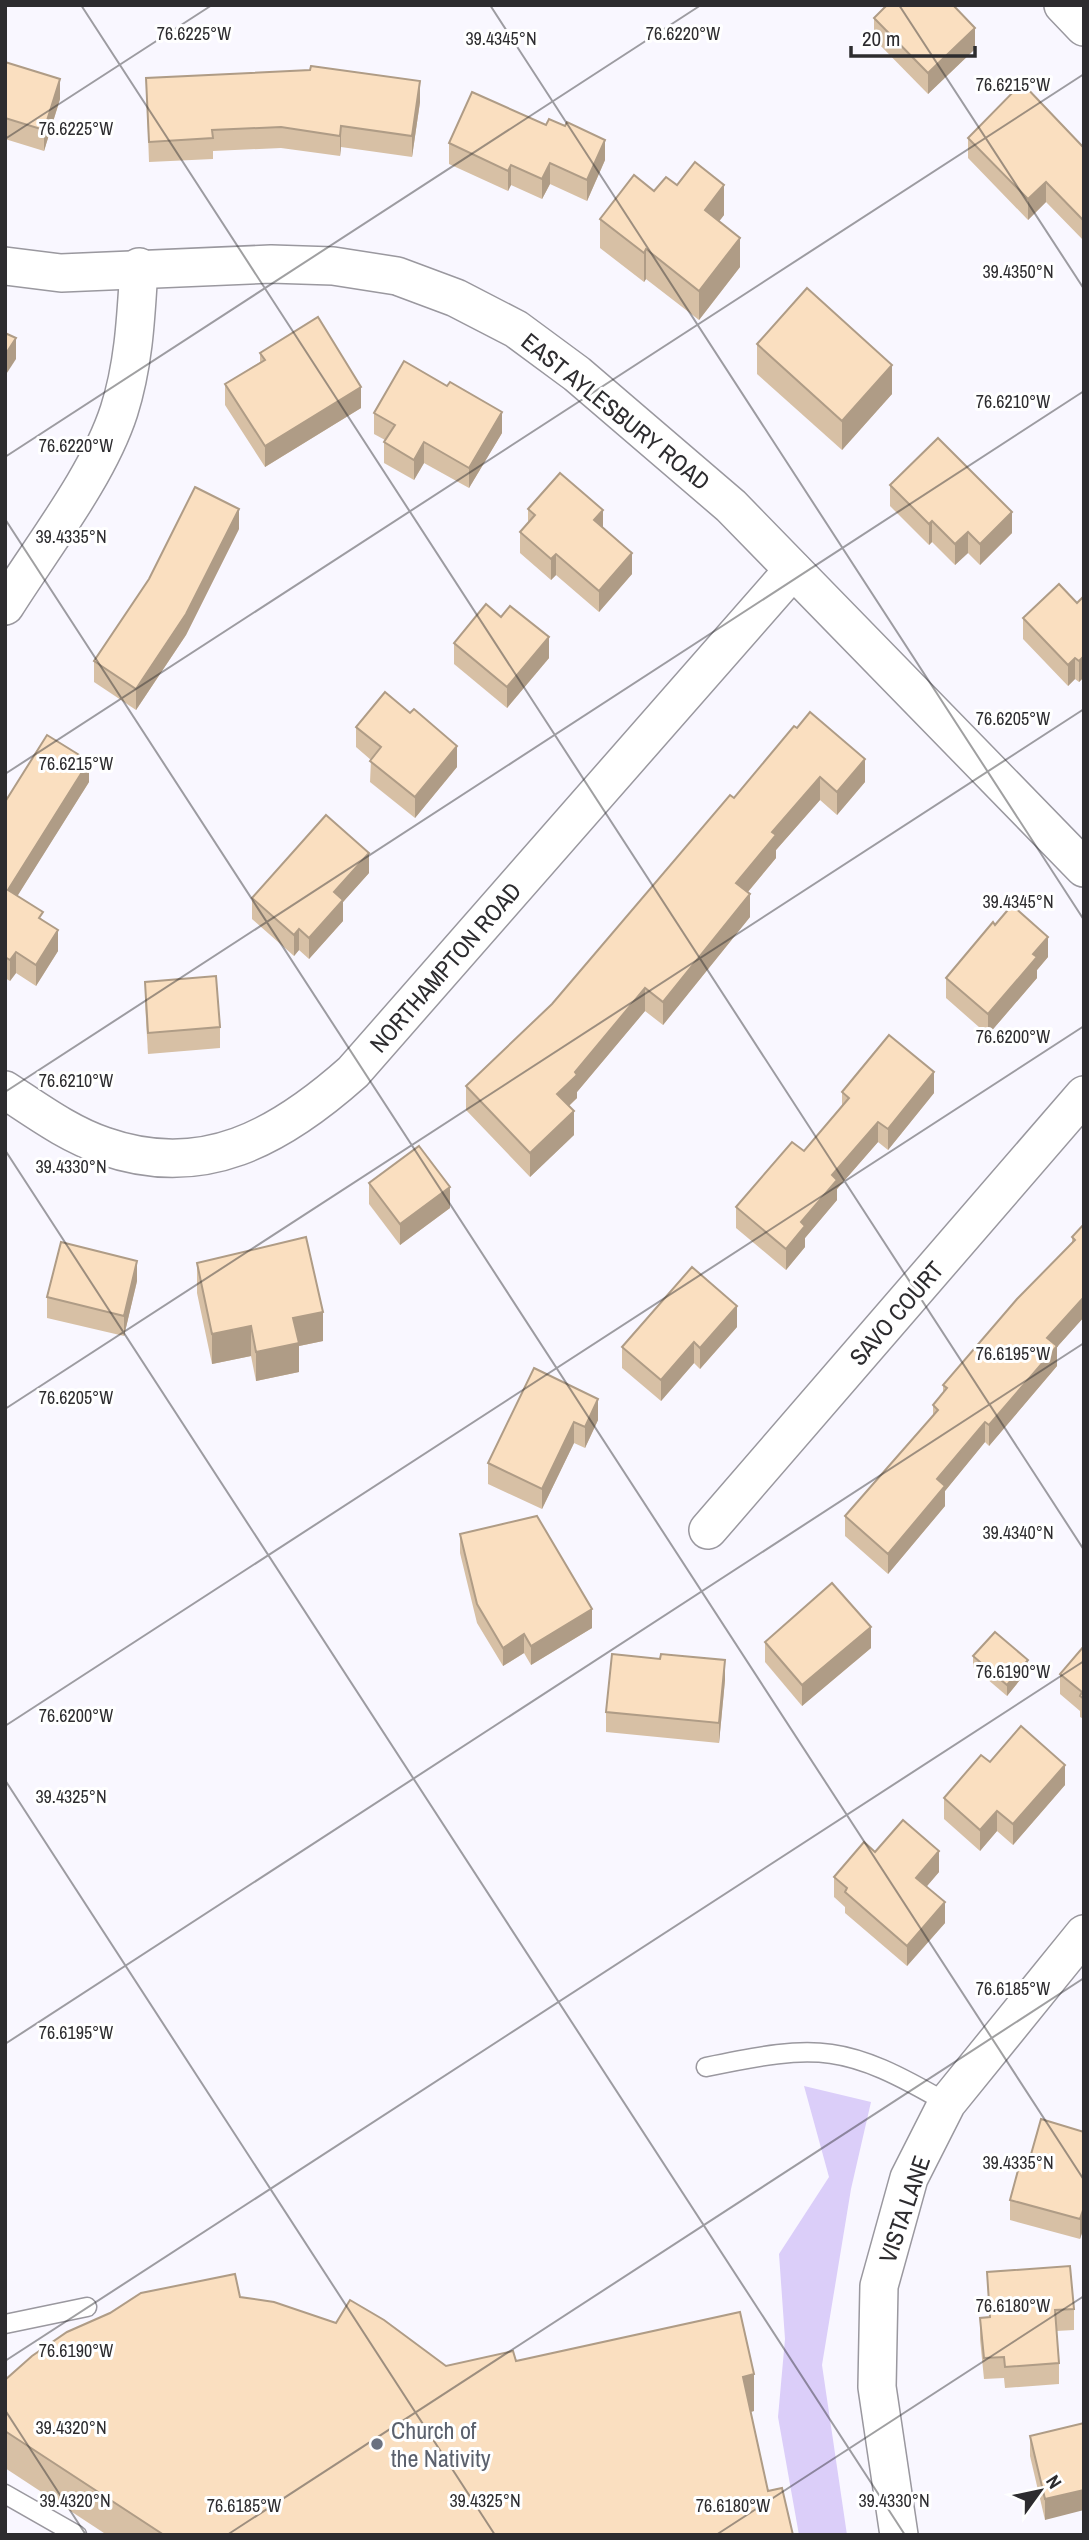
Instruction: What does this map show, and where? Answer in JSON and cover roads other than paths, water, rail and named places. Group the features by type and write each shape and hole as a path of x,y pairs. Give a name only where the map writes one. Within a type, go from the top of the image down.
{"street":[{"path":"1063,5 1084,27"},
{"name":"EAST AYLESBURY ROAD","path":"5,266 61,273 139,267 271,264 332,266 397,276 456,298 516,329 577,374 731,506 1084,868"},
{"path":"5,606 94,467 119,412 134,353 139,267"},
{"name":"NORTHAMPTON ROAD","path":"5,1090 60,1125 104,1146 154,1156 209,1156 261,1139 312,1108 352,1072 793,570"},
{"name":"SAVO COURT","path":"708,1530 1084,1096"},
{"name":"VISTA LANE","path":"899,2535 877,2386 879,2286 909,2178 947,2103 1084,1934"}],"lane":[{"path":"706,2067 770,2054 809,2050 846,2055 888,2069 947,2103"},
{"path":"5,2324 87,2307"},
{"path":"5,2494 78,2535"}],"place":[{"name":"Church of the Nativity","path":"377,2444"}]}
